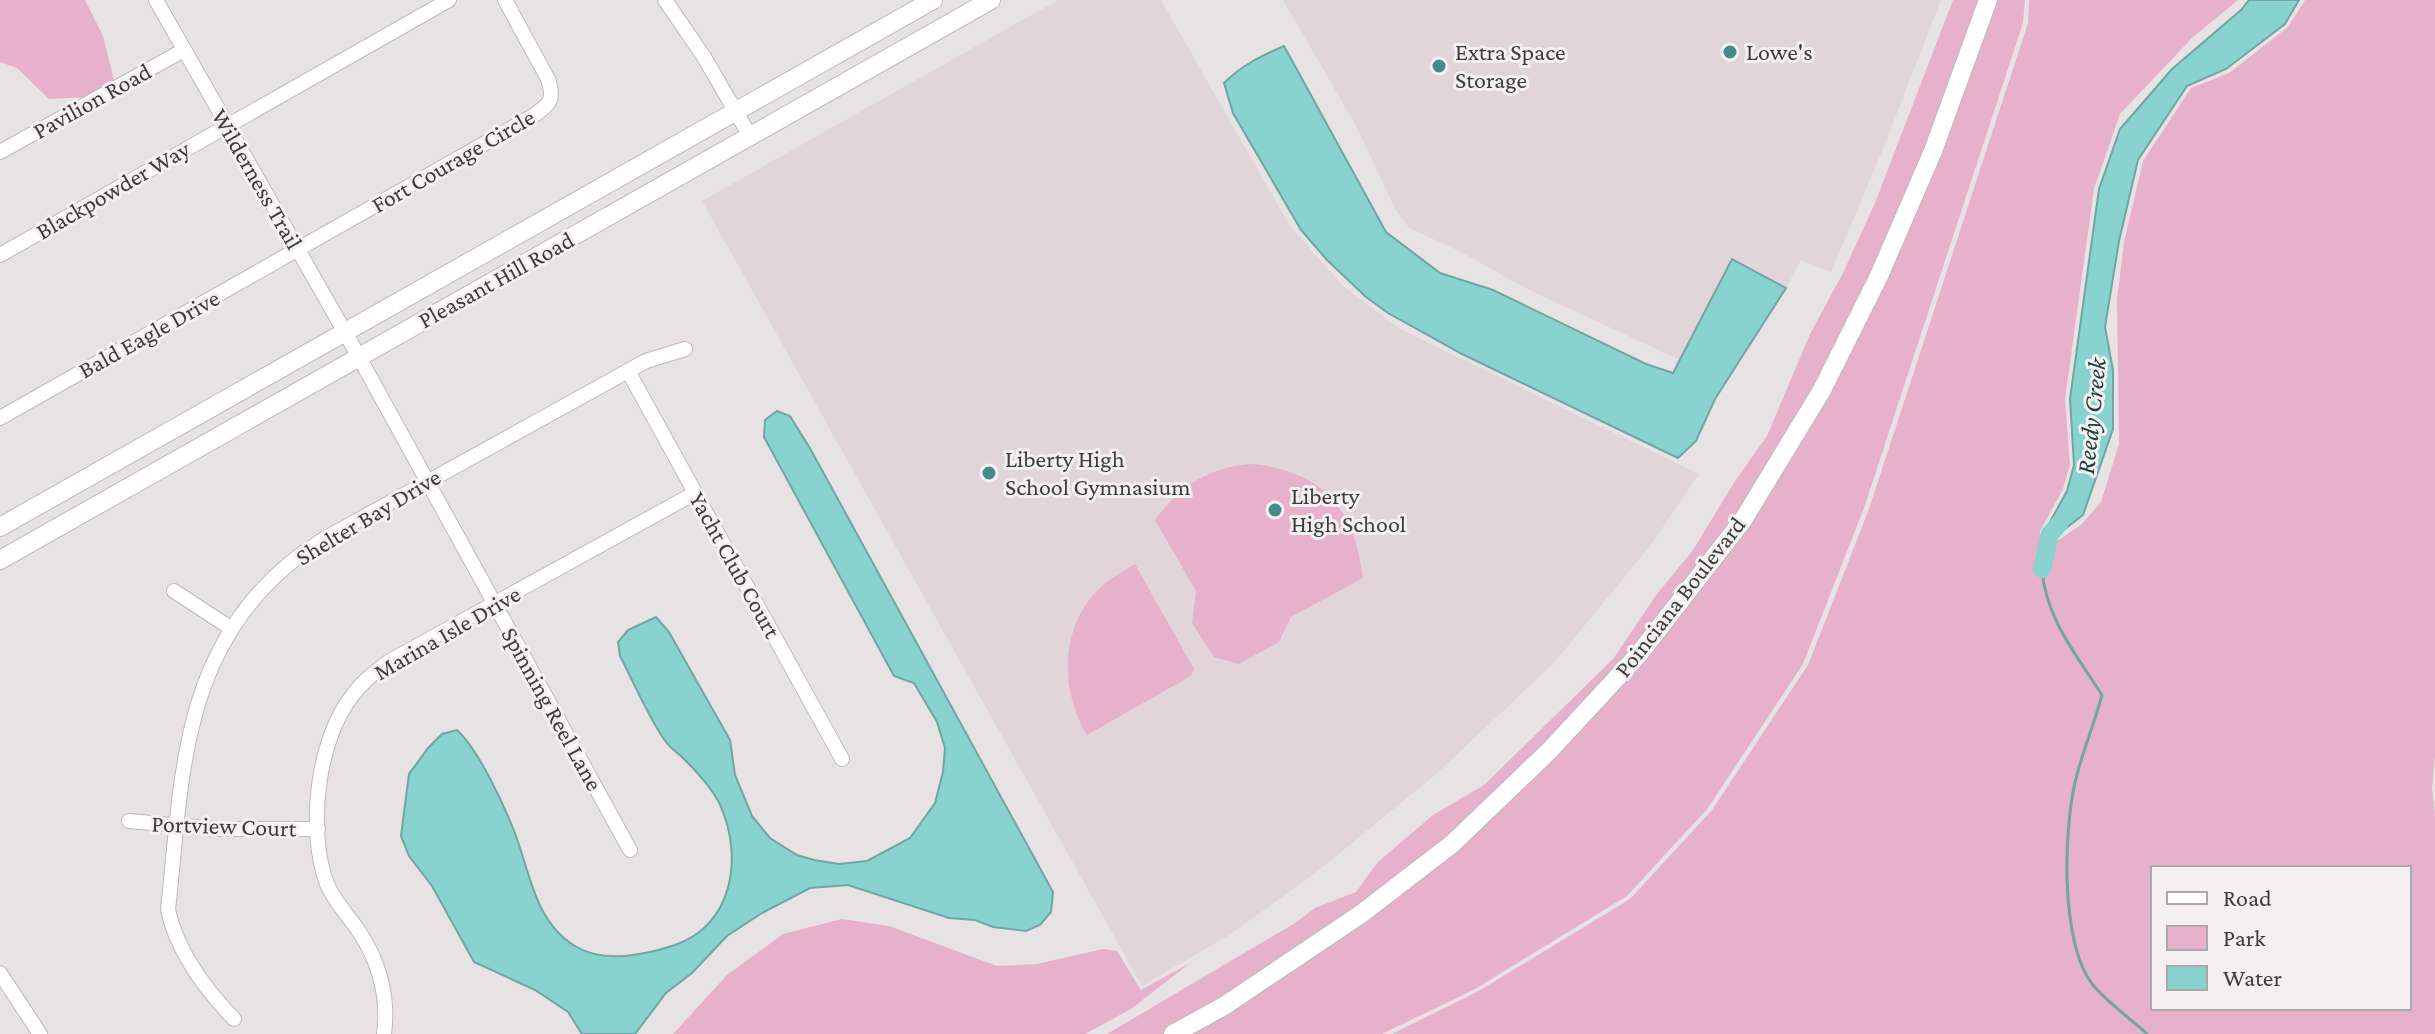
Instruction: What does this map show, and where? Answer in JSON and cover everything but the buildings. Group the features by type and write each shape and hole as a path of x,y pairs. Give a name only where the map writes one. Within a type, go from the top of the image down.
{"main road":[{"name":"Pleasant Hill Road","path":"0,527 933,0"},
{"path":"911,45 932,17 939,0"},
{"name":"Pleasant Hill Road","path":"0,560 991,0"},
{"name":"Poinciana Boulevard","path":"1173,1034 1224,1006 1361,914 1452,844 1550,750 1639,654 1743,520 1822,390 1879,276 1933,151 1988,0"}],"street":[{"name":"Wilderness Trail","path":"156,0 359,357"},
{"path":"227,126 449,0"},
{"name":"Fort Courage Circle","path":"298,250 548,105 552,93 548,79 505,0"},
{"path":"665,0 750,136"},
{"name":"Pavilion Road","path":"0,152 184,50"},
{"name":"Blackpowder Way","path":"0,255 227,126"},
{"name":"Bald Eagle Drive","path":"0,418 298,250"},
{"name":"Shelter Bay Drive","path":"234,1019 211,996 171,923 168,910 190,725 216,653 242,614 288,564 324,539 646,361 685,349"},
{"name":"Spinning Reel Lane","path":"359,357 630,850"},
{"name":"Yacht Club Court","path":"628,371 842,759"},
{"name":"Marina Isle Drive","path":"384,1034 386,1007 376,963 327,883 318,850 322,769 336,720 351,696 388,662 695,493"},
{"path":"174,591 232,629"},
{"name":"Portview Court","path":"129,821 217,829 318,829"},
{"path":"0,973 40,1034"}],"shaded area":[{"name":"Liberty High School","path":"1058,0 1161,0 1290,226 1343,286 1400,329 1699,474 1650,546 1553,664 1435,775 1319,870 1231,934 1142,986 702,201"},
{"path":"1283,0 1941,0 1831,272 1801,260 1786,288 1732,259 1680,360 1527,289 1459,251 1409,228 1396,210 1355,124"}],"green space":[{"path":"0,0 85,0 103,36 114,80 88,97 49,99 17,68 0,62"},
{"path":"1953,0 2025,0 2023,23 1864,508 1803,664 1708,808 1627,896 1475,989 1382,1034 1107,1034 1295,923 1315,908 1356,892 1378,862 1433,815 1484,785 1613,659 1657,594 1693,550 1767,436 1810,334 1843,273 1875,203"},
{"path":"2029,0 2238,0 2192,38 2120,114 2094,189 2065,399 2070,464 2063,489 2040,531 2044,550 2082,524 2101,502 2119,444 2117,300 2124,242 2143,161 2191,88 2229,73 2288,27 2305,0 2435,0 2435,756 2432,788 2435,814 2435,1034 1392,1034 1477,992 1630,899 1712,810 1808,665 1869,509 2028,23"},
{"path":"1253,464 1298,475 1331,498 1352,532 1363,578 1291,617 1279,642 1239,664 1214,657 1192,623 1196,591 1155,520 1175,497 1197,480 1223,469"},
{"path":"1135,564 1194,669 1191,676 1087,735 1078,717 1068,677 1072,637 1078,618 1089,600 1107,582"},
{"path":"842,919 889,926 997,966 1037,964 1103,949 1117,951 1141,990 1190,963 1131,1009 1085,1034 673,1034 727,975 783,934"}],"water":[{"path":"2249,0 2299,0 2285,24 2226,69 2187,86 2138,160 2119,241 2105,327 2113,370 2113,429 2083,515 2047,543 2045,531 2067,491 2074,465 2070,399 2099,189 2120,129 2172,69"},
{"path":"1284,46 1386,232 1440,273 1493,290 1646,364 1673,373 1732,259 1786,288 1715,399 1696,441 1678,458 1462,354 1388,313 1327,260 1301,230 1233,113 1224,83 1252,62"},
{"path":"777,411 790,416 811,450 1053,892 1051,912 1040,925 1026,931 949,918 848,885 810,888 727,936 692,973 666,993 635,1034 582,1034 568,1012 535,990 474,962 432,886 409,856 401,836 409,774 442,734 457,730 491,780 516,836 536,897 551,924 575,946 599,955 625,956 651,952 695,935 710,922 728,888 731,847 721,807 700,775 670,747 660,733 620,656 618,642 628,630 656,617 669,632 730,740 735,775 752,816 770,838 797,855 814,860 839,864 867,861 910,838 935,803 945,748 937,722 914,683 894,676 764,437 765,420"}],"waterway":[{"name":"Reedy Creek","path":"2042,569 2050,534 2059,524"},
{"name":"Reedy Creek","path":"2042,569 2044,587 2056,620 2102,695 2078,771 2069,820 2067,881 2074,941 2082,966 2093,985 2147,1034"}],"place":[{"name":"Lowe's","path":"1730,52"},
{"name":"Extra Space Storage","path":"1439,66"},
{"name":"Liberty High School Gymnasium","path":"989,473"},
{"name":"Liberty High School","path":"1275,510"}]}
